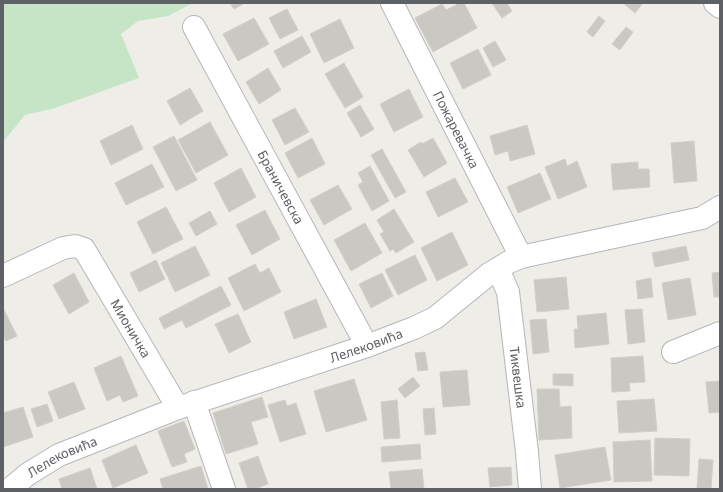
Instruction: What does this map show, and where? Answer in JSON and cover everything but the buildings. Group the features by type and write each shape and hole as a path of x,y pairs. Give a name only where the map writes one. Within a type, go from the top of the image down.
{"street":[{"name":"Пожаревачка","path":"392,3 521,256"},
{"path":"715,3 720,7"},
{"name":"Браничевска","path":"194,27 367,346"},
{"name":"Лелековића","path":"10,489 59,455 186,405 367,346 414,328 435,318 489,274 521,256 702,218 720,207"},
{"name":"Мионичка","path":"3,276 63,248 74,246 84,249 186,405 224,489"},
{"name":"Тиквешка","path":"498,268 508,292 528,452 530,489"},
{"path":"673,352 720,333"}],"green space":[{"path":"3,3 193,3 168,16 138,21 121,34 139,78 55,108 25,115 3,142"}]}
